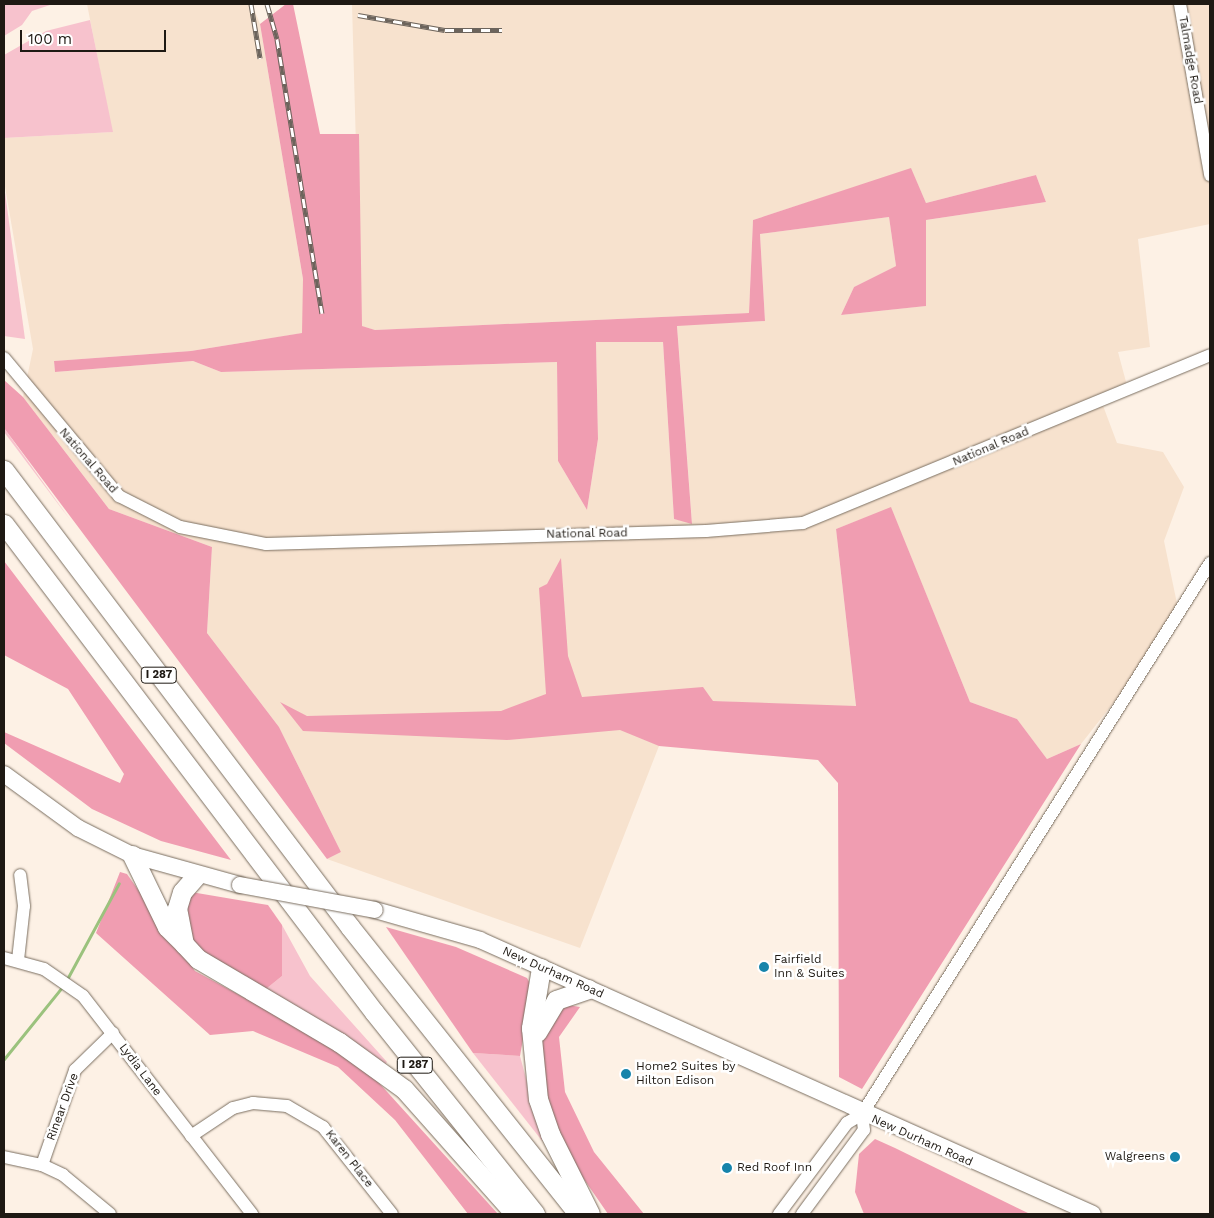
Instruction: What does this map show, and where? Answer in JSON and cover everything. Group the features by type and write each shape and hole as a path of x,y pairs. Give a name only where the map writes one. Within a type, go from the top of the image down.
{"highway":[{"name":"I 287","path":"4,470 350,927 578,1214"},
{"name":"I 287","path":"4,524 374,1012 535,1214"},
{"path":"132,855 168,927 184,944 226,979 339,1042 404,1089 515,1214"},
{"path":"184,944 178,908 182,892 196,876"},
{"path":"541,968 532,1050 538,1099 550,1134 590,1214"},
{"path":"532,1050 551,1005 564,995 588,989"}],"main road":[{"name":"New Durham Road","path":"4,774 71,824 132,855 196,876 374,910 456,931 862,1114 1093,1214"}],"street":[{"name":"Talmadge Road","path":"1180,4 1210,175"},
{"name":"National Road","path":"4,358 119,496 180,527 222,539 275,544 706,531 803,523 1210,355"},
{"path":"779,1214 847,1123 862,1114 1210,563"},
{"path":"18,960 24,906 20,875"},
{"name":"Lydia Lane","path":"4,958 18,960 70,985 113,1033 252,1214"},
{"name":"Rinear Drive","path":"42,1165 75,1070 113,1033"},
{"name":"Karen Place","path":"191,1136 233,1108 270,1102 287,1106 323,1126 392,1214"},
{"path":"804,1213 864,1130 862,1114"},
{"path":"4,1157 42,1165 83,1188 110,1214"}],"shaded area":[{"path":"4,4 53,4 32,11 22,25 4,36"},
{"path":"87,4 252,4 260,24 303,279 303,333 191,351 54,361 55,372 193,361 221,372 557,362 558,461 587,510 598,439 596,342 663,342 674,519 692,523 677,325 765,321 760,234 889,217 896,266 854,287 841,315 925,306 926,220 1046,202 1036,175 926,203 911,169 753,220 749,313 375,330 361,326 352,4 1210,4 1210,224 1138,239 1150,347 1118,352 1129,393 1102,403 1117,443 1163,452 1184,487 1164,541 1180,618 1081,744 1047,759 1017,719 970,702 891,508 836,529 856,707 713,701 659,746 580,948 327,859 341,852 279,727 207,633 212,547 109,509 23,397 33,349 4,181 4,138 112,132"},
{"path":"286,4 293,4 320,134 359,134 362,326 375,330 749,313 753,220 911,168 926,203 1036,175 1046,202 926,220 926,306 841,315 854,287 896,266 889,217 760,234 765,321 677,326 692,524 674,519 663,342 596,342 598,439 587,510 558,461 557,362 221,372 193,361 55,372 54,361 191,351 302,333 303,279 260,24"},
{"path":"90,20 113,132 4,138 4,55 46,31"},
{"path":"4,185 25,339 4,336"},
{"path":"4,380 23,397 109,509 212,547 207,633 279,727 341,852 327,859 4,428"},
{"path":"4,428 71,521 4,432"},
{"path":"891,507 970,702 1017,719 1047,759 1081,744 862,1089 839,1077 838,783 818,760 659,746 620,730 507,740 303,731 280,702 307,716 501,711 546,694 539,588 547,584 561,558 568,656 582,697 703,687 713,701 856,706 836,529"},
{"path":"4,561 231,860 161,841 92,809 4,743 4,732 120,783 124,774 68,689 4,655"},
{"path":"120,872 127,874 195,971 337,1048 370,1073 498,1214 468,1214 395,1120 338,1067 253,1031 210,1035 96,933"},
{"path":"191,892 268,905 282,925 282,976 266,989 213,965 188,938 186,910"},
{"path":"282,925 310,976 387,1062 384,1066 266,989 282,976"},
{"path":"386,927 456,947 527,978 532,987 520,1056 473,1053"},
{"path":"568,1005 580,1007 559,1037 565,1092 594,1152 644,1214 608,1214 581,1175 557,1128 545,1087 540,1044 552,1018"},
{"path":"473,1053 520,1056 543,1142"},
{"path":"875,1139 1030,1214 864,1214 855,1192 859,1154"}],"waterway":[{"path":"66,981 119,883"},
{"path":"4,1059 63,986"}],"railway":[{"path":"251,4 260,58"},
{"path":"267,4 277,39 322,313"},
{"path":"358,15 445,30 502,30"}],"place":[{"name":"Fairfield Inn & Suites","path":"764,967"},
{"name":"Home2 Suites by Hilton Edison","path":"626,1074"},
{"name":"Walgreens","path":"1175,1157"},
{"name":"Red Roof Inn","path":"727,1168"}]}
